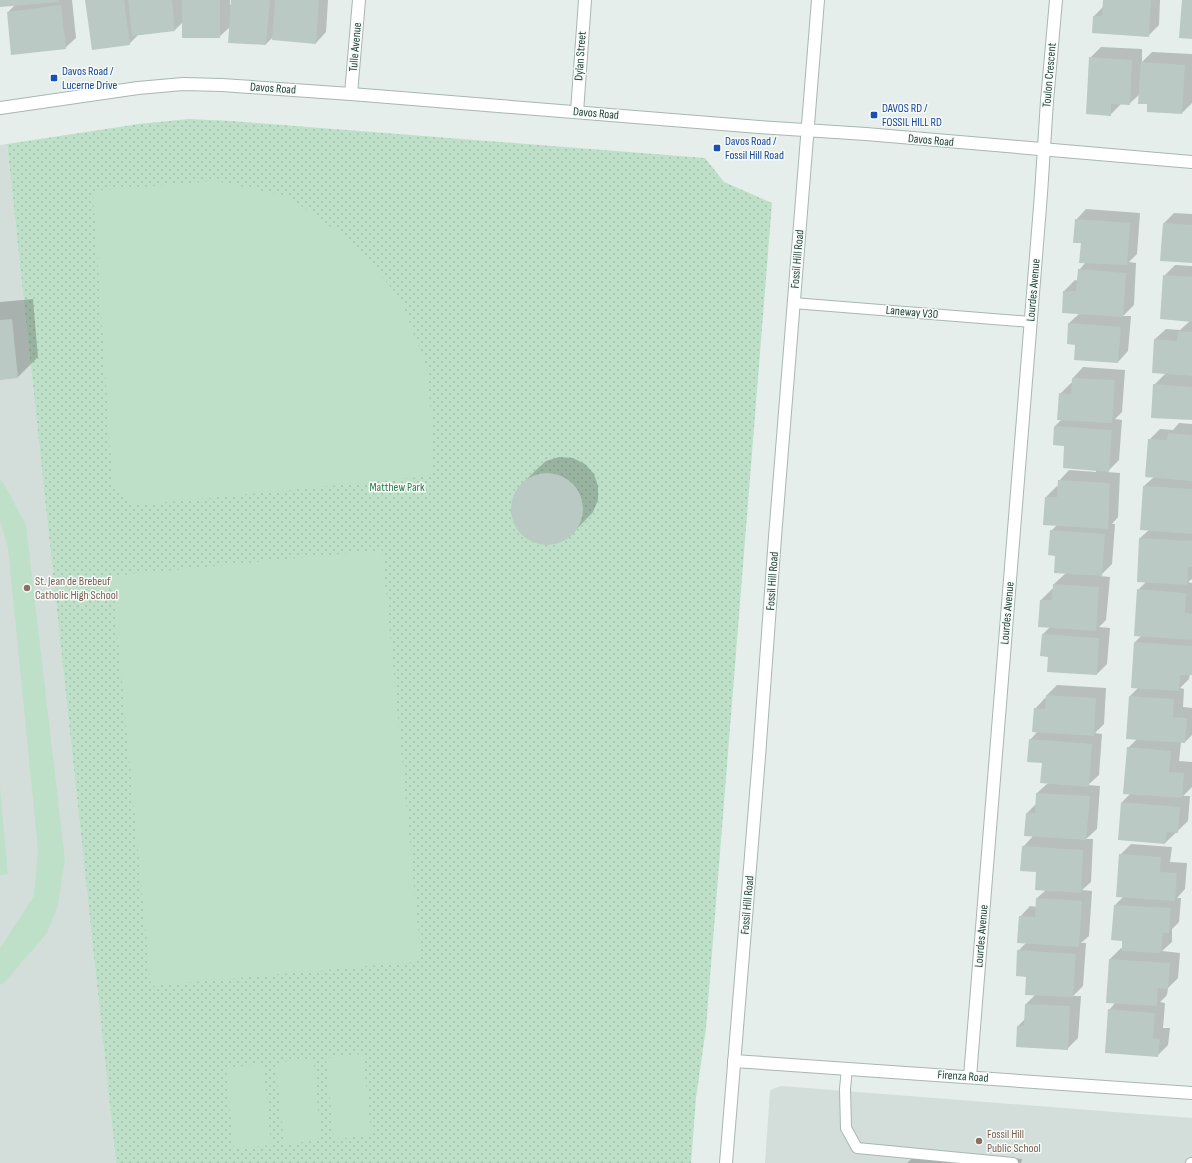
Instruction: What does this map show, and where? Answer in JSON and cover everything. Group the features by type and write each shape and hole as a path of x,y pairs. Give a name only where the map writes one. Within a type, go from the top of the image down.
{"street":[{"name":"Tulle Avenue","path":"351,94 359,0"},
{"name":"Dylan Street","path":"577,112 585,0"},
{"name":"Fossil Hill Road","path":"726,1163 818,0"},
{"name":"Toulon Crescent","path":"1044,150 1056,0"},
{"name":"Davos Road","path":"0,108 138,88 183,84 237,86 807,130 1192,162"},
{"name":"Lourdes Avenue","path":"970,1077 1044,150"},
{"name":"Firenza Road","path":"734,1060 1192,1093"}],"lane":[{"name":"Laneway V30","path":"793,303 1030,322"},
{"path":"846,1068 846,1128 857,1148 1013,1163"}],"shaded area":[{"name":"St. Jean de Brebeuf Catholic High School","path":"7,144 116,1163 0,1163 0,145"},
{"name":"Fossil Hill Public School","path":"781,1086 1192,1118 1192,1163 765,1163 770,1090"}],"green space":[{"name":"Matthew Park","path":"189,119 232,121 705,158 724,182 772,203 706,1028 696,1098 691,1163 116,1163 7,144 139,124"},
{"path":"215,181 287,196 351,241 400,298 426,366 432,422 431,476 137,505 113,488 93,191"},
{"path":"0,480 4,484 26,525 65,860 58,905 47,933 4,983 0,985 0,948 34,896 38,850 8,548 0,521"},
{"path":"382,550 421,961 151,986 112,576"},
{"path":"0,787 8,874 0,875"},
{"path":"363,1054 371,1135 334,1139 326,1058"},
{"path":"313,1059 321,1140 284,1144 276,1063"},
{"path":"263,1064 271,1145 234,1149 226,1068"}],"building":[{"path":"0,0 59,0 59,2 0,7"},
{"path":"85,0 124,0 130,45 92,50"},
{"path":"128,0 172,0 175,31 132,36"},
{"path":"182,0 220,0 220,38 182,38"},
{"path":"231,0 270,0 266,45 228,43"},
{"path":"275,0 319,0 316,44 272,40"},
{"path":"1103,0 1151,0 1149,37 1092,33 1093,16 1102,16"},
{"path":"1182,0 1192,0 1192,39 1179,38"},
{"path":"61,5 66,49 11,55 7,12"},
{"path":"1089,57 1132,60 1130,105 1111,104 1111,116 1086,114"},
{"path":"1141,62 1185,65 1182,114 1147,112 1147,104 1138,104"},
{"path":"1075,219 1130,223 1127,265 1079,263 1081,243 1073,243"},
{"path":"1163,223 1192,225 1192,263 1160,261"},
{"path":"1078,269 1126,273 1123,317 1062,313 1063,291 1076,291"},
{"path":"1163,275 1192,277 1192,322 1160,319"},
{"path":"12,319 18,378 0,380 0,320"},
{"path":"1068,323 1121,327 1118,363 1074,360 1075,345 1067,344"},
{"path":"1178,331 1192,332 1192,376 1152,373 1154,339 1177,341"},
{"path":"1072,378 1115,380 1112,423 1057,420 1059,393 1071,394"},
{"path":"1153,384 1192,387 1192,420 1151,418"},
{"path":"1054,426 1112,430 1109,472 1063,468 1064,446 1053,445"},
{"path":"1168,433 1192,435 1192,481 1145,477 1148,439 1167,440"},
{"path":"540,473 554,473 561,475 573,483 581,495 583,509 581,523 573,535 561,543 554,545 540,545 533,543 521,535 513,523 511,516 511,502 513,495 521,483 533,475"},
{"path":"1058,480 1110,483 1108,529 1043,525 1045,497 1057,497"},
{"path":"1143,486 1192,489 1192,534 1140,530"},
{"path":"1050,530 1105,534 1102,576 1054,573 1055,556 1048,555"},
{"path":"1139,538 1192,541 1192,567 1188,567 1187,585 1137,582"},
{"path":"1053,584 1099,587 1096,631 1038,627 1040,600 1052,600"},
{"path":"1137,589 1186,593 1185,613 1192,614 1192,640 1134,636"},
{"path":"1042,634 1099,638 1097,675 1047,672 1048,657 1040,656"},
{"path":"1134,642 1192,646 1192,675 1180,675 1179,691 1131,688"},
{"path":"1046,695 1096,698 1094,736 1032,732 1034,708 1045,709"},
{"path":"1129,696 1174,699 1173,717 1187,718 1185,743 1126,739"},
{"path":"1029,739 1092,744 1089,787 1040,783 1042,763 1027,762"},
{"path":"1127,747 1171,751 1169,772 1184,773 1182,798 1123,794"},
{"path":"1036,793 1090,796 1086,840 1024,836 1026,813 1035,813"},
{"path":"1121,802 1180,807 1178,833 1167,832 1165,844 1118,840"},
{"path":"1022,846 1083,850 1081,893 1035,890 1036,872 1020,871"},
{"path":"1119,854 1161,857 1160,872 1177,873 1175,901 1116,897"},
{"path":"1036,898 1082,901 1079,947 1017,943 1019,916 1035,917"},
{"path":"1114,905 1171,908 1169,933 1163,933 1161,953 1122,951 1122,941 1111,940"},
{"path":"1017,950 1076,954 1073,997 1025,995 1026,977 1016,976"},
{"path":"1109,959 1170,963 1168,989 1158,988 1157,1006 1106,1003"},
{"path":"1025,1004 1070,1006 1068,1050 1016,1047 1017,1026 1024,1026"},
{"path":"1108,1009 1155,1013 1153,1038 1160,1039 1158,1057 1105,1053"}],"place":[{"name":"Davos Road / Lucerne Drive","path":"54,78"},
{"name":"DAVOS RD / FOSSIL HILL RD","path":"874,115"},
{"name":"Davos Road / Fossil Hill Road","path":"717,148"},
{"name":"St. Jean de Brebeuf Catholic High School","path":"27,588"},
{"name":"Fossil Hill Public School","path":"979,1141"}]}
